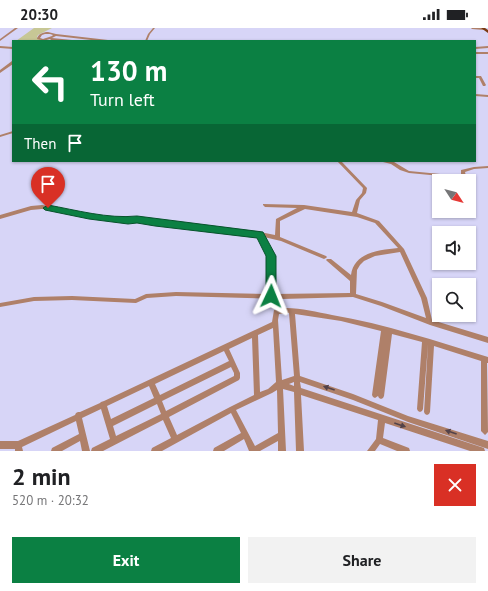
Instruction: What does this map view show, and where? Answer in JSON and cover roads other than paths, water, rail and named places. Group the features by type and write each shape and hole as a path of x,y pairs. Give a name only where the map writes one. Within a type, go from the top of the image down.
{"main road":[{"path":"483,28 488,32"}],"street":[{"path":"0,40 17,28"},
{"path":"50,38 57,28"},
{"path":"146,40 154,28"},
{"path":"472,28 483,28"},
{"path":"65,40 50,38 41,40 38,38 39,35 53,34 100,40"},
{"path":"0,47 12,48"},
{"path":"476,50 488,48"},
{"path":"476,50 488,53"},
{"path":"0,75 12,63"},
{"path":"476,76 480,77 484,85"},
{"path":"476,95 488,96"},
{"path":"0,136 12,132"},
{"path":"340,162 365,188 358,200 354,215"},
{"path":"390,162 395,163 401,169 409,172 462,177 464,176 463,171 467,169 488,167"},
{"path":"265,205 304,207 354,215 377,222 402,250 424,298 430,322"},
{"path":"0,217 26,209 42,207 89,216 260,234 286,240 326,259 354,281"},
{"path":"277,238 278,220 304,207"},
{"path":"260,234 271,256 271,296"},
{"path":"353,296 355,269 378,251 402,250"},
{"path":"0,305 34,299 72,298 136,301 146,296 176,294 319,297 353,296 382,304 430,322 488,340"},
{"path":"292,311 300,451"},
{"path":"282,451 275,324 276,312 292,311 346,319 486,359 485,431"},
{"path":"0,445 18,448 78,415 275,324"},
{"path":"378,396 387,330"},
{"path":"255,333 257,397"},
{"path":"428,342 429,383 424,410 421,381 428,342"},
{"path":"96,451 237,378 238,376 225,347"},
{"path":"109,424 232,363"},
{"path":"158,450 279,384 297,378 353,397 408,419 488,445"},
{"path":"421,381 429,383"},
{"path":"151,382 175,440"},
{"path":"279,384 481,451"},
{"path":"103,404 114,441"},
{"path":"232,409 254,451 282,434"},
{"path":"78,415 86,451"},
{"path":"371,451 379,440 382,418"},
{"path":"217,451 245,434"},
{"path":"55,451 83,436"},
{"path":"379,440 406,451"}]}
